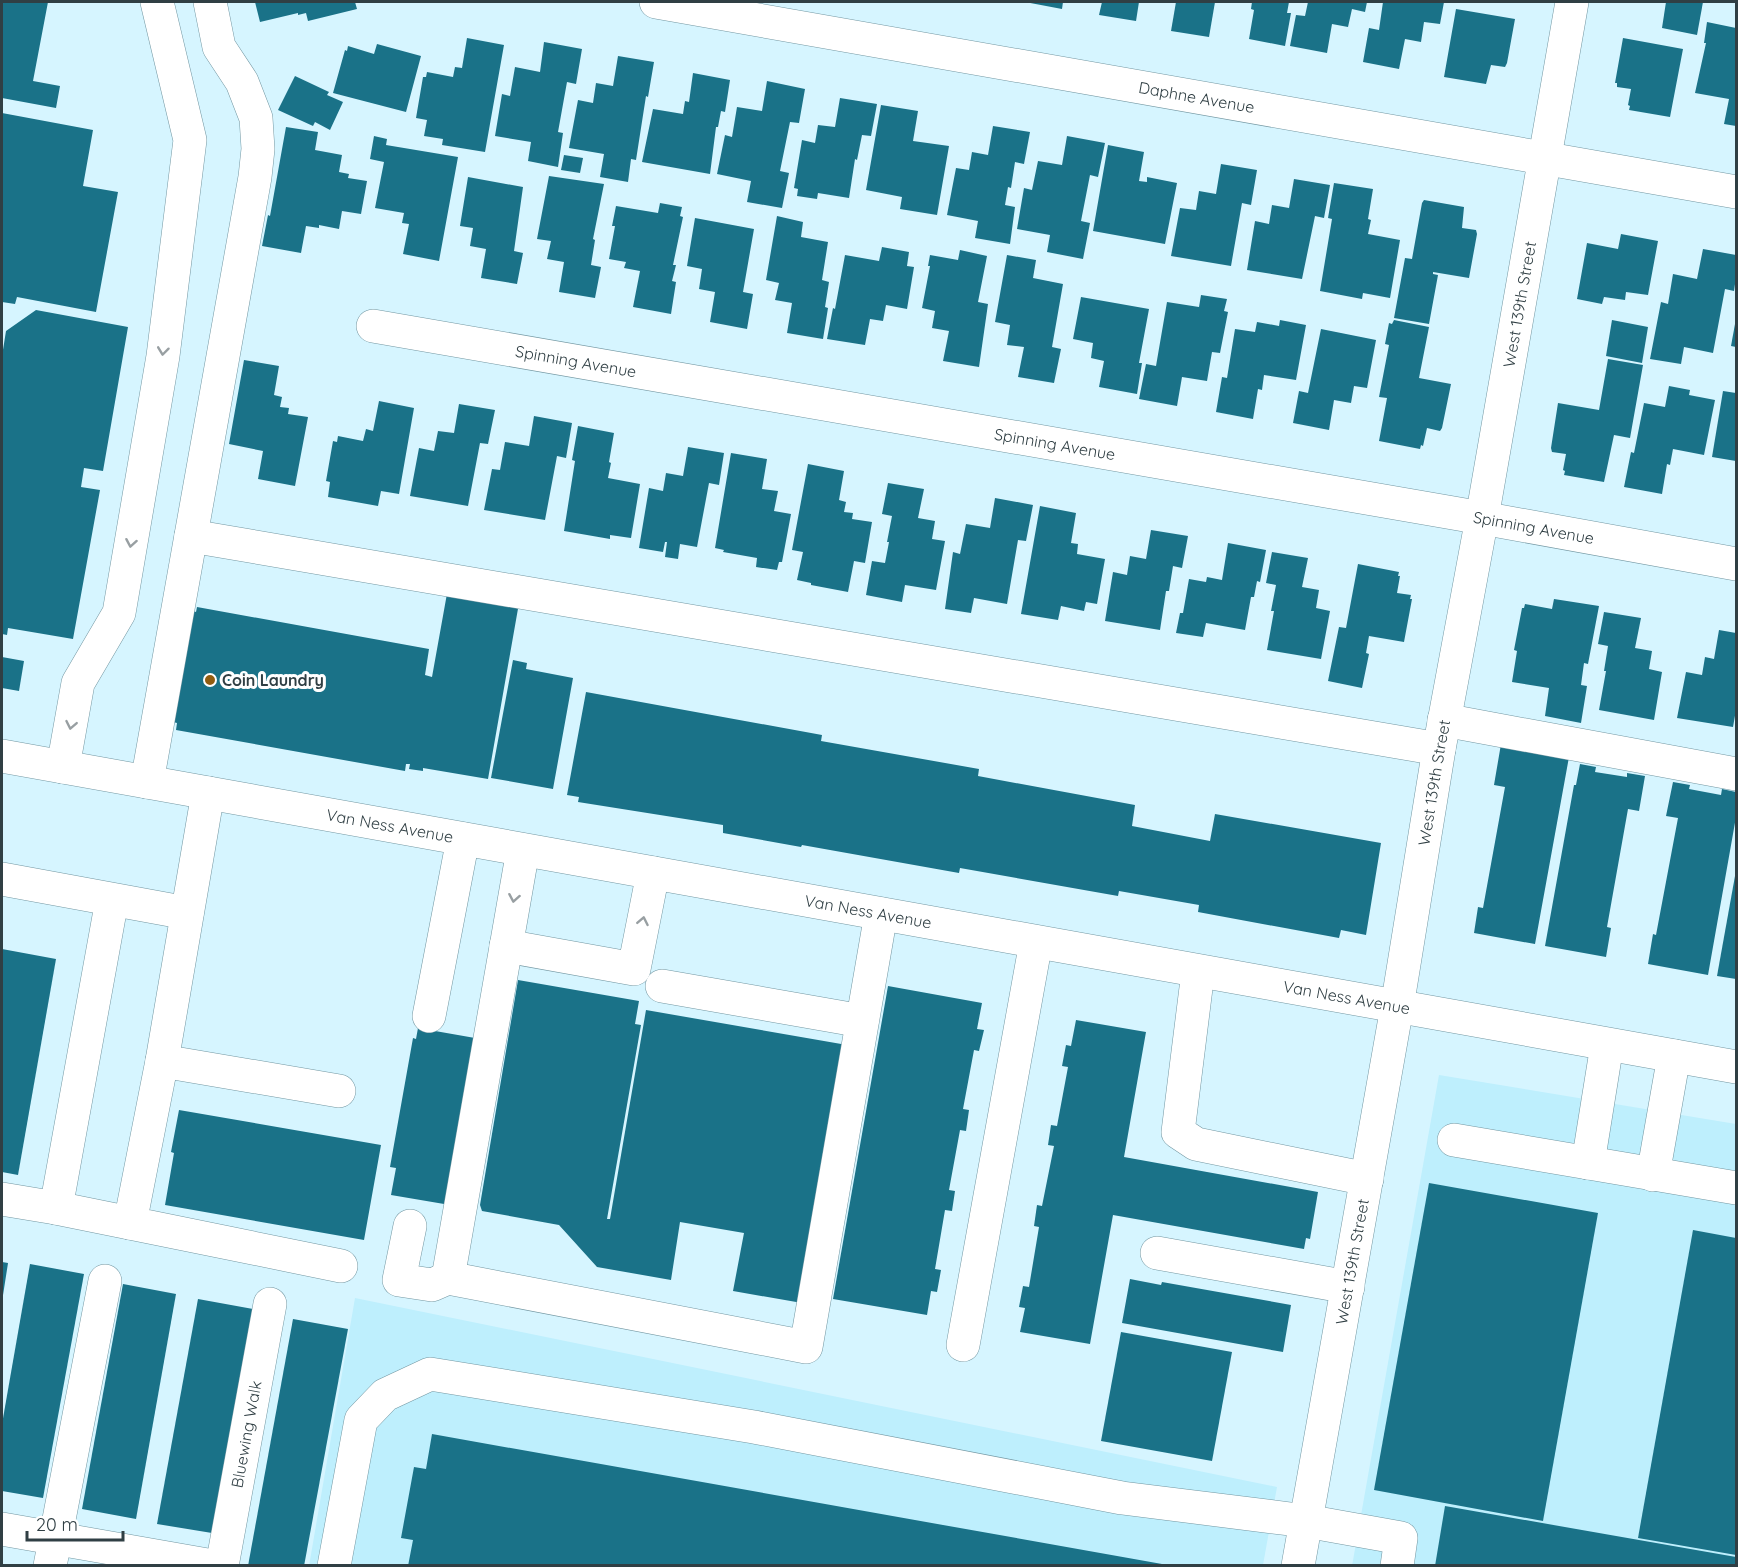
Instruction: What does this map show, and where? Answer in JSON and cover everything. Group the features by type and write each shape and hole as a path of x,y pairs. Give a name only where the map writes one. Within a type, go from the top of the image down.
{"street":[{"path":"63,767 78,683 119,613 163,356 169,292 190,140 157,2"},
{"path":"147,782 255,177 258,149 256,118 242,82 219,47 210,2"},
{"name":"Daphne Avenue","path":"656,2 1737,192"},
{"name":"West 139th Street","path":"1298,1566 1397,1008 1441,735 1482,518 1572,2"},
{"name":"Spinning Avenue","path":"373,326 1737,564"},
{"path":"190,536 1441,735 1737,774"},
{"name":"Van Ness Avenue","path":"2,756 1397,1008 1737,1067"},
{"path":"130,1223 162,1061 208,793"},
{"path":"429,1016 463,839"},
{"path":"448,1278 522,850"},
{"path":"506,946 634,969 652,873"},
{"path":"2,879 187,913"},
{"path":"56,1208 112,900"},
{"path":"410,1226 399,1280 432,1285 448,1278 806,1347 881,914"},
{"path":"963,1345 1036,942"},
{"path":"1198,972 1178,1132 1196,1144 1367,1179"},
{"path":"662,986 862,1022"},
{"path":"1588,1163 1607,1045"},
{"path":"1653,1175 1674,1056"},
{"path":"162,1061 339,1091"},
{"path":"1454,1140 1737,1188"},
{"path":"2,1199 341,1266"},
{"path":"1157,1253 1348,1287"},
{"path":"53,1552 105,1281"},
{"name":"Bluewing Walk","path":"222,1566 270,1304"},
{"path":"334,1566 361,1420 385,1395 429,1374 754,1427 1122,1497 1306,1521 1401,1538 1397,1566"},
{"path":"2,1529 53,1552 213,1566"}],"shaded area":[{"path":"1439,1075 1736,1124 1736,1565 1352,1566"},
{"path":"355,1298 1277,1487 1263,1565 309,1566"}],"building":[{"path":"2,2 48,2 33,81 60,86 56,108 2,98"},
{"path":"255,2 355,2 357,9 308,21 306,13 298,15 298,13 260,22"},
{"path":"1025,2 1063,2 1062,9"},
{"path":"1102,2 1139,2 1136,21 1099,15"},
{"path":"1176,2 1215,2 1209,37 1171,31"},
{"path":"1252,2 1289,2 1287,13 1291,13 1285,46 1249,39 1254,10 1251,9"},
{"path":"1308,2 1367,2 1365,12 1352,9 1348,27 1332,24 1327,53 1290,46 1296,15 1305,16"},
{"path":"1383,2 1444,2 1440,24 1424,22 1421,42 1405,39 1399,69 1363,62 1369,28 1379,30"},
{"path":"1666,2 1703,2 1697,35 1662,28"},
{"path":"1456,9 1515,19 1507,63 1505,67 1491,65 1486,84 1444,77"},
{"path":"1707,22 1736,28 1736,126 1724,124 1729,99 1695,93 1706,43 1704,43"},
{"path":"467,38 504,45 485,152 442,145 443,139 424,136 427,120 416,118 423,77 426,77 427,72 453,77 455,67 462,68"},
{"path":"1623,38 1683,49 1670,117 1629,110 1631,89 1617,87 1615,83"},
{"path":"544,42 582,49 576,84 567,82 558,132 563,133 558,167 528,161 531,142 495,136 502,94 510,96 515,67 540,72"},
{"path":"377,44 421,56 406,112 333,93 348,46 374,54"},
{"path":"618,56 654,62 636,160 631,159 628,182 600,177 604,154 569,148 578,100 593,103 596,83 613,86"},
{"path":"693,73 730,80 725,112 721,111 718,127 716,127 710,174 642,162 653,109 683,114 685,101 689,102"},
{"path":"295,76 329,92 327,95 343,102 330,130 315,122 313,126 278,110"},
{"path":"767,81 805,89 799,123 790,122 780,171 789,173 782,208 747,202 751,181 717,174 725,135 732,137 737,107 762,111"},
{"path":"840,98 877,104 871,136 862,135 857,160 855,159 849,198 818,193 817,199 797,196 798,189 794,188 802,140 815,143 818,125 835,127"},
{"path":"881,105 918,111 913,141 949,146 937,215 900,209 902,197 866,190"},
{"path":"2,113 93,130 83,186 118,192 96,312 17,297 15,304 2,302"},
{"path":"993,126 1030,132 1024,164 1015,162 1011,188 1008,187 1005,205 1015,207 1010,244 975,238 978,221 947,215 956,168 969,170 972,152 988,155"},
{"path":"286,127 318,132 315,150 342,155 339,172 349,174 348,178 367,181 361,214 342,211 339,229 319,225 319,228 306,226 301,253 262,246 268,215 270,216"},
{"path":"374,136 387,139 386,145 458,157 439,261 403,254 409,224 402,223 404,213 375,208 384,162 370,159"},
{"path":"1067,136 1105,143 1098,177 1090,175 1081,221 1090,223 1083,259 1047,252 1050,235 1017,229 1024,188 1032,190 1038,161 1062,165"},
{"path":"1108,145 1144,152 1139,181 1147,182 1147,177 1177,183 1165,244 1093,231"},
{"path":"564,155 583,158 580,173 561,170"},
{"path":"1221,164 1257,170 1251,205 1242,203 1231,266 1171,256 1180,208 1196,210 1199,191 1216,194"},
{"path":"549,176 604,184 593,239 595,240 591,265 601,267 595,298 559,292 564,262 547,259 551,241 537,239"},
{"path":"468,177 523,187 514,251 523,253 517,284 481,278 486,249 470,246 473,228 460,226"},
{"path":"1294,179 1330,185 1324,218 1315,216 1302,279 1247,270 1255,221 1269,224 1272,205 1289,208"},
{"path":"1334,183 1373,189 1368,234 1400,240 1390,298 1363,293 1362,299 1320,291 1332,219 1328,218"},
{"path":"1424,200 1464,207 1462,228 1476,230 1477,234 1469,278 1433,272 1438,275 1429,324 1394,318 1405,258 1412,259"},
{"path":"660,203 682,207 680,216 683,217 673,265 676,265 672,281 676,282 671,314 633,307 640,271 624,268 626,262 609,259 616,206 658,213"},
{"path":"777,216 803,222 801,237 828,242 822,280 829,282 823,339 787,333 792,303 775,300 779,283 766,280"},
{"path":"695,218 754,229 743,292 753,294 747,329 710,322 715,292 699,289 702,269 687,266"},
{"path":"1621,234 1658,241 1648,295 1626,292 1625,300 1604,297 1602,304 1577,299 1587,243 1618,249"},
{"path":"882,247 909,252 907,266 914,267 907,309 886,305 883,321 870,319 865,345 827,339 845,255 879,261"},
{"path":"1703,249 1736,255 1734,291 1725,289 1713,353 1684,347 1681,364 1650,359 1661,302 1668,304 1673,274 1697,279"},
{"path":"960,250 987,256 978,302 988,304 979,367 943,361 949,331 932,328 935,311 922,308 930,255 958,260"},
{"path":"1007,255 1036,260 1033,278 1063,284 1052,347 1061,349 1054,383 1018,377 1024,347 1007,345 1010,325 995,322"},
{"path":"1201,295 1227,299 1224,311 1228,312 1220,353 1212,352 1207,381 1182,377 1177,406 1139,399 1146,364 1156,366 1167,302 1199,307"},
{"path":"1081,297 1149,309 1139,363 1142,363 1137,394 1099,387 1104,361 1091,358 1093,343 1073,339"},
{"path":"36,310 128,327 103,471 84,468 81,487 100,490 73,639 8,628 7,635 2,634 2,356 6,331"},
{"path":"1280,320 1306,325 1296,380 1264,375 1262,390 1258,389 1253,419 1216,412 1222,377 1227,378 1235,329 1255,332 1257,322 1279,326"},
{"path":"1394,320 1429,327 1419,378 1451,384 1442,428 1440,431 1427,428 1423,446 1421,445 1420,449 1379,441 1387,398 1379,397 1389,345 1385,344 1389,323 1392,324"},
{"path":"1612,320 1648,327 1642,363 1606,356"},
{"path":"1736,324 1736,347 1731,346"},
{"path":"1321,329 1376,340 1367,388 1354,386 1351,403 1334,400 1329,430 1293,423 1299,391 1308,393"},
{"path":"1608,359 1643,365 1630,438 1614,435 1604,482 1564,475 1566,454 1552,452 1551,448 1558,403 1599,410"},
{"path":"244,360 279,366 274,395 282,397 280,407 289,408 288,414 308,417 295,486 258,479 263,451 229,444"},
{"path":"1669,386 1690,390 1689,395 1715,400 1704,455 1673,449 1670,465 1667,464 1662,494 1624,487 1631,452 1634,453 1644,403 1665,407"},
{"path":"1723,391 1736,393 1736,461 1712,457"},
{"path":"379,401 414,408 399,494 381,491 378,506 328,497 330,482 326,481 333,441 337,442 338,436 363,441 366,429 373,431"},
{"path":"459,404 495,410 488,444 480,443 468,506 410,496 419,448 434,451 438,431 454,433"},
{"path":"534,416 572,423 566,458 557,456 545,520 484,510 492,469 500,470 505,442 529,446"},
{"path":"578,426 614,433 608,478 640,484 631,538 610,535 610,539 564,531"},
{"path":"688,447 724,453 719,485 709,483 697,547 680,544 678,559 665,557 667,542 665,542 663,552 639,548 649,488 663,491 666,473 683,476"},
{"path":"731,453 767,459 762,489 778,491 774,511 791,514 782,562 779,562 777,570 756,567 757,558 723,552 724,550 715,548"},
{"path":"808,464 844,471 839,500 846,502 844,512 853,513 852,519 872,522 865,563 854,561 848,592 797,580 803,552 792,550"},
{"path":"888,483 924,489 918,518 935,521 932,539 945,541 936,590 905,585 902,602 866,595 872,561 885,563 892,516 882,514"},
{"path":"995,498 1033,505 1026,541 1018,540 1007,604 974,598 971,613 945,609 953,552 960,554 966,524 990,528"},
{"path":"1040,506 1076,513 1071,543 1078,544 1077,554 1105,559 1097,604 1086,602 1084,611 1061,606 1058,620 1021,614"},
{"path":"1151,530 1188,536 1182,568 1173,566 1169,591 1166,591 1160,630 1105,621 1113,572 1127,575 1130,556 1146,559"},
{"path":"1228,543 1266,550 1260,582 1257,581 1254,597 1251,597 1245,630 1206,623 1203,637 1176,633 1180,613 1183,613 1189,579 1206,582 1207,577 1222,580"},
{"path":"1272,552 1308,558 1302,587 1319,590 1316,608 1330,611 1321,659 1267,650 1276,585 1266,583"},
{"path":"1358,564 1399,572 1397,593 1411,595 1410,599 1412,599 1404,642 1369,636 1366,653 1369,654 1362,688 1328,681 1339,627 1346,628"},
{"path":"448,588 519,603 488,779 423,768 423,771 409,769 410,764 406,764 405,771 176,730 177,723 173,722 193,611 196,612 197,607 429,649 425,675 432,677"},
{"path":"1554,599 1599,606 1588,664 1584,663 1581,685 1587,686 1581,723 1545,716 1549,688 1512,682 1517,651 1514,650 1522,608 1525,604 1552,609"},
{"path":"1604,612 1641,618 1635,648 1652,651 1649,669 1662,672 1654,720 1599,710 1608,646 1598,644"},
{"path":"1719,630 1736,633 1736,710 1733,727 1677,718 1686,672 1702,675 1705,657 1714,659"},
{"path":"2,657 24,661 19,691 2,688"},
{"path":"513,660 527,663 526,669 573,678 553,789 491,778"},
{"path":"586,692 822,735 821,741 979,769 978,776 1135,805 1132,826 1210,841 1215,814 1381,843 1366,935 1341,930 1339,938 1198,912 1199,905 1119,891 1118,896 960,868 959,873 802,845 801,847 723,833 723,825 578,802 579,797 567,795"},
{"path":"1501,744 1569,757 1535,944 1474,933 1478,907 1483,908 1505,787 1494,785"},
{"path":"1580,764 1596,767 1595,772 1627,777 1627,773 1645,776 1639,811 1628,809 1607,927 1611,928 1606,957 1545,946 1574,785 1576,785"},
{"path":"1673,782 1690,785 1689,789 1721,795 1722,789 1736,792 1736,817 1708,975 1648,964 1653,934 1656,935 1678,818 1666,816"},
{"path":"1736,876 1736,979 1717,976"},
{"path":"2,949 56,959 18,1175 2,1172"},
{"path":"518,980 639,1001 635,1024 641,1025 607,1219 610,1219 646,1010 847,1045 802,1303 733,1291 744,1233 680,1222 671,1280 597,1267 559,1225 482,1211 480,1205"},
{"path":"888,986 982,1003 977,1029 984,1030 979,1051 974,1050 963,1109 969,1110 966,1131 960,1130 949,1190 955,1191 952,1211 945,1210 935,1269 941,1270 937,1292 931,1291 927,1315 833,1299"},
{"path":"1076,1020 1146,1032 1124,1157 1318,1192 1310,1239 1306,1238 1304,1249 1113,1215 1090,1344 1020,1332 1025,1308 1019,1307 1023,1286 1029,1287 1039,1227 1034,1226 1037,1205 1042,1206 1054,1146 1048,1145 1051,1125 1057,1126 1068,1067 1062,1066 1066,1045 1071,1046"},
{"path":"418,1028 475,1038 450,1205 391,1195 396,1168 390,1167 413,1038 416,1039"},
{"path":"179,1110 381,1145 364,1240 165,1205"},
{"path":"1429,1183 1598,1213 1543,1521 1374,1490"},
{"path":"1693,1230 1736,1238 1736,1555 1638,1538"},
{"path":"2,1262 8,1263 3,1295 2,1295"},
{"path":"30,1264 84,1274 43,1498 2,1491 2,1424"},
{"path":"1130,1279 1161,1285 1162,1282 1291,1305 1283,1352 1122,1323"},
{"path":"123,1284 176,1294 136,1519 82,1509"},
{"path":"198,1299 253,1309 212,1533 157,1524"},
{"path":"293,1319 348,1329 304,1566 248,1566"},
{"path":"1121,1332 1232,1352 1212,1461 1101,1441"},
{"path":"432,1434 1162,1564 1162,1566 408,1566 413,1540 401,1538 414,1467 426,1469"},
{"path":"1445,1506 1736,1557 1736,1566 1435,1566"}],"place":[{"name":"Coin Laundry","path":"210,680"}]}
